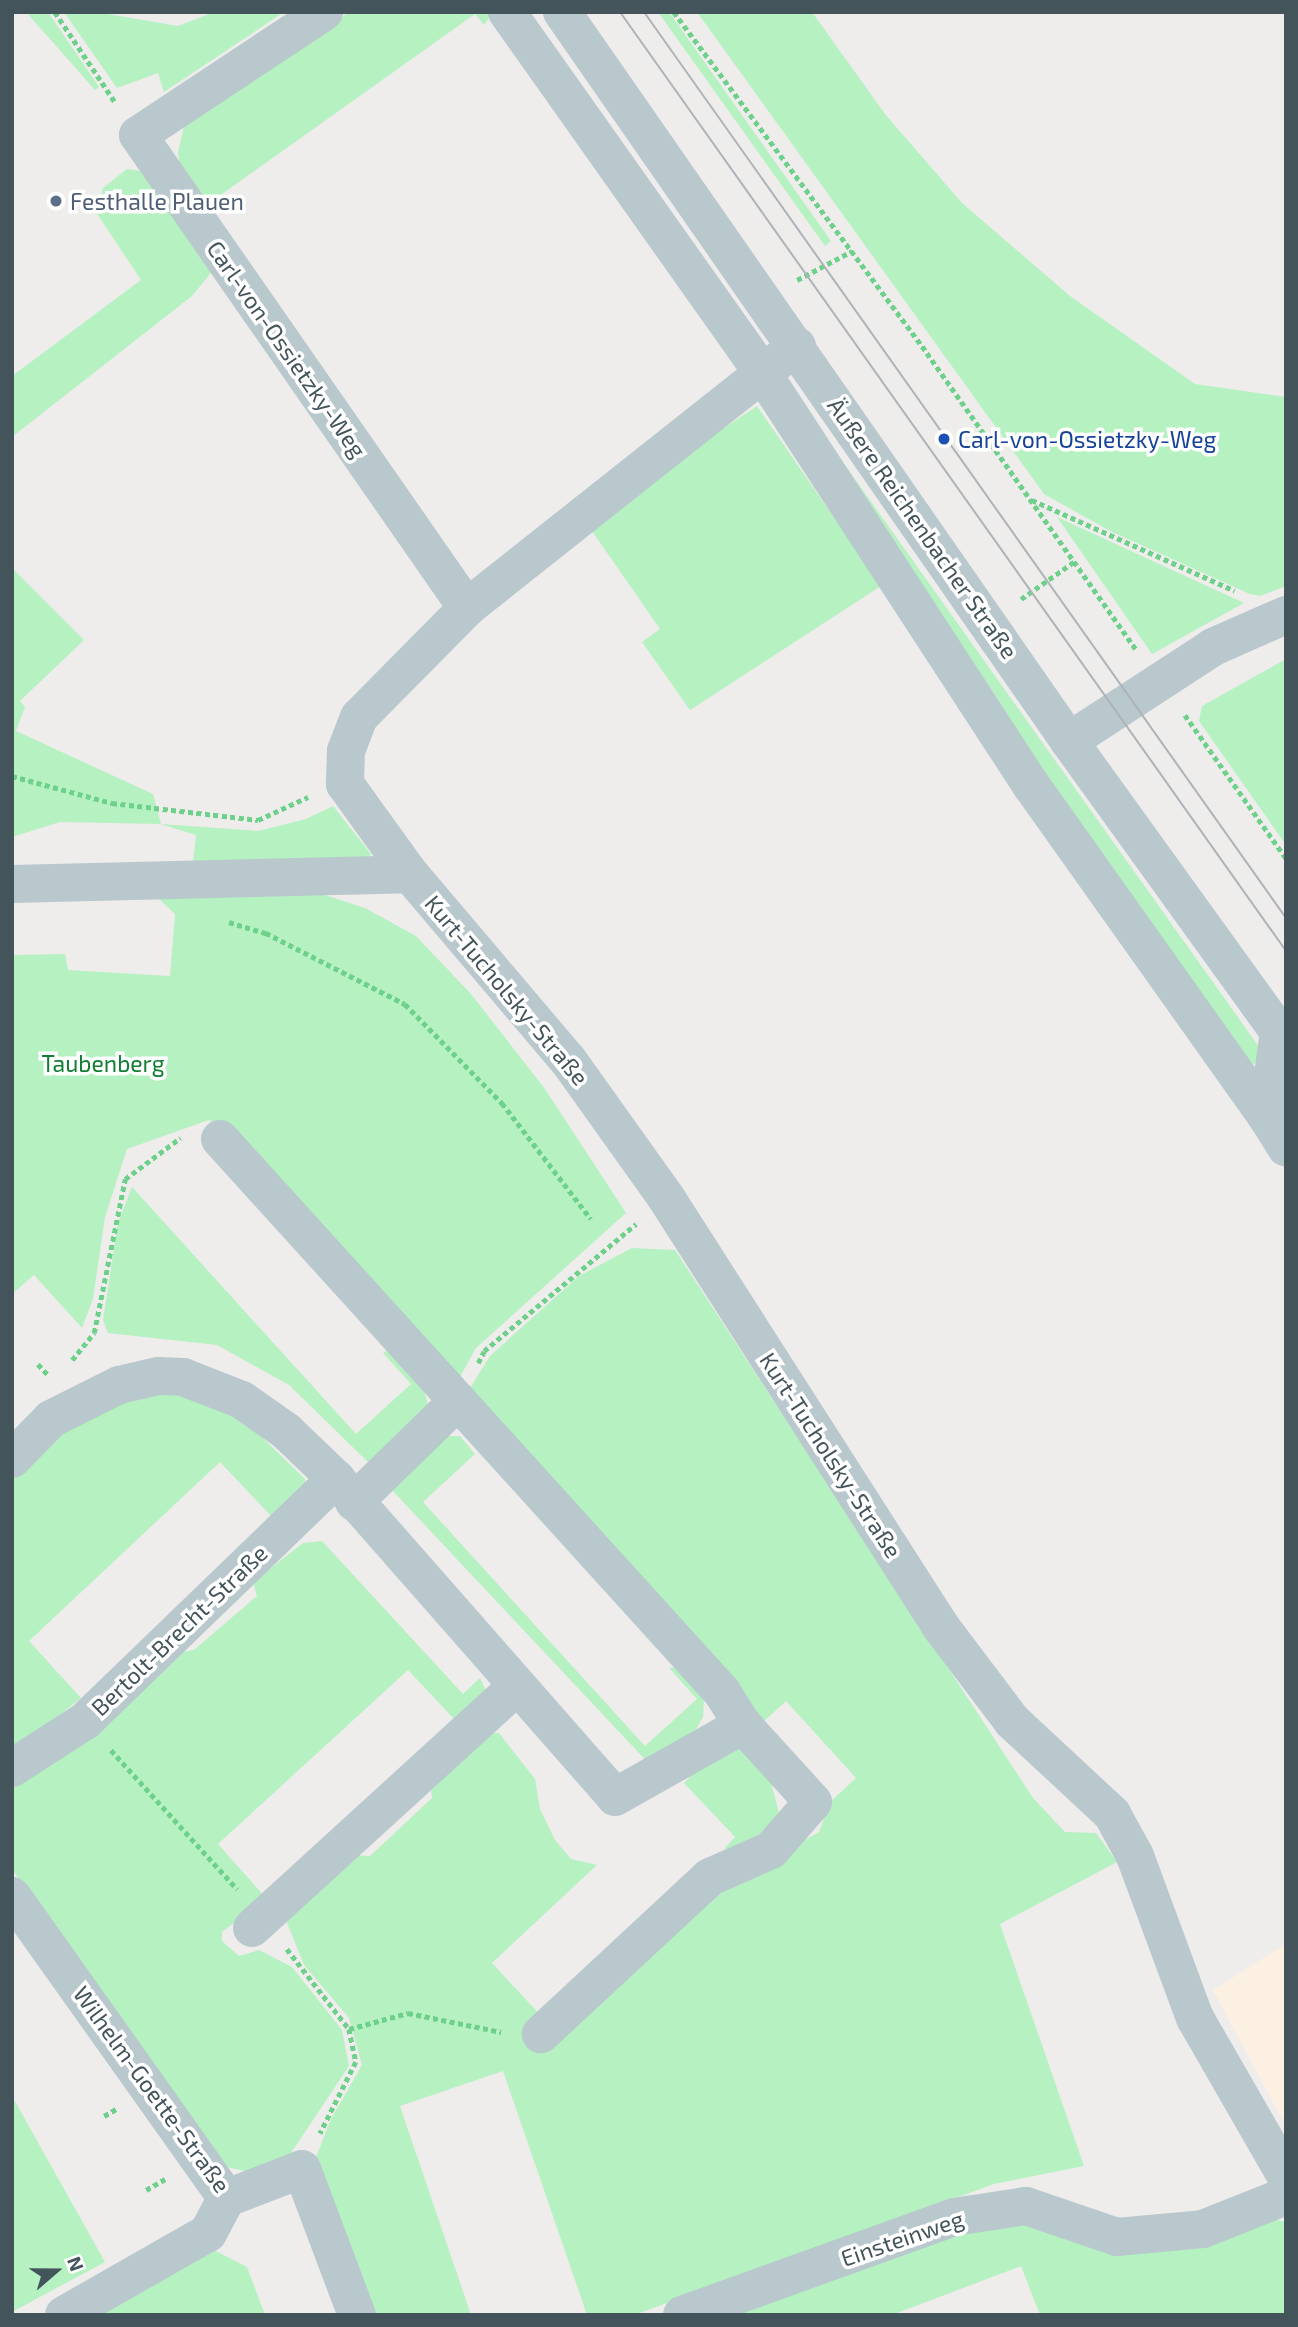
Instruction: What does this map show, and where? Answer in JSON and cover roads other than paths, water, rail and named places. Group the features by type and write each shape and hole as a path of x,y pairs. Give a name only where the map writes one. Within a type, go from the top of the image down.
{"street":[{"name":"Carl-von-Ossietzky-Weg","path":"324,12 138,135 467,608"},
{"path":"507,12 761,371 1031,785 1276,1132"},
{"name":"Äußere Reichenbacher Straße","path":"562,12 797,346 1069,741 1282,1037"},
{"path":"643,207 680,179"},
{"path":"467,608 761,371 797,346"},
{"name":"Kurt-Tucholsky-Straße","path":"467,608 359,717 346,768 410,874 568,1060 667,1199 941,1628 1012,1721 1112,1814 1135,1856 1195,2018 1286,2176"},
{"path":"1069,741 1158,679 1213,647 1286,615"},
{"path":"12,884 410,874"},
{"path":"1276,1132 1282,1037"},
{"path":"220,1139 722,1692 743,1725 813,1802 771,1850 710,1877 541,2034"},
{"path":"12,1459 51,1419 119,1385 158,1376 183,1377 242,1400 286,1431 345,1491 615,1797 743,1725"},
{"name":"Bertolt-Brecht-Straße","path":"12,1768 85,1721 345,1491 458,1401"},
{"path":"252,1928 517,1686"},
{"name":"Wilhelm-Goette-Straße","path":"12,1896 227,2198 302,2169 357,2315"},
{"name":"Einsteinweg","path":"682,2315 954,2217 1026,2206 1117,2237 1203,2229 1286,2196"},
{"path":"64,2315 208,2233 227,2198"}],"tram line":[{"path":"620,12 1286,951"},
{"path":"644,12 1286,918"}],"place":[{"name":"Festhalle Plauen","path":"56,201"},
{"name":"Carl-von-Ossietzky-Weg","path":"944,439"}],"park label":[{"name":"Taubenberg","path":"103,1063"}]}
